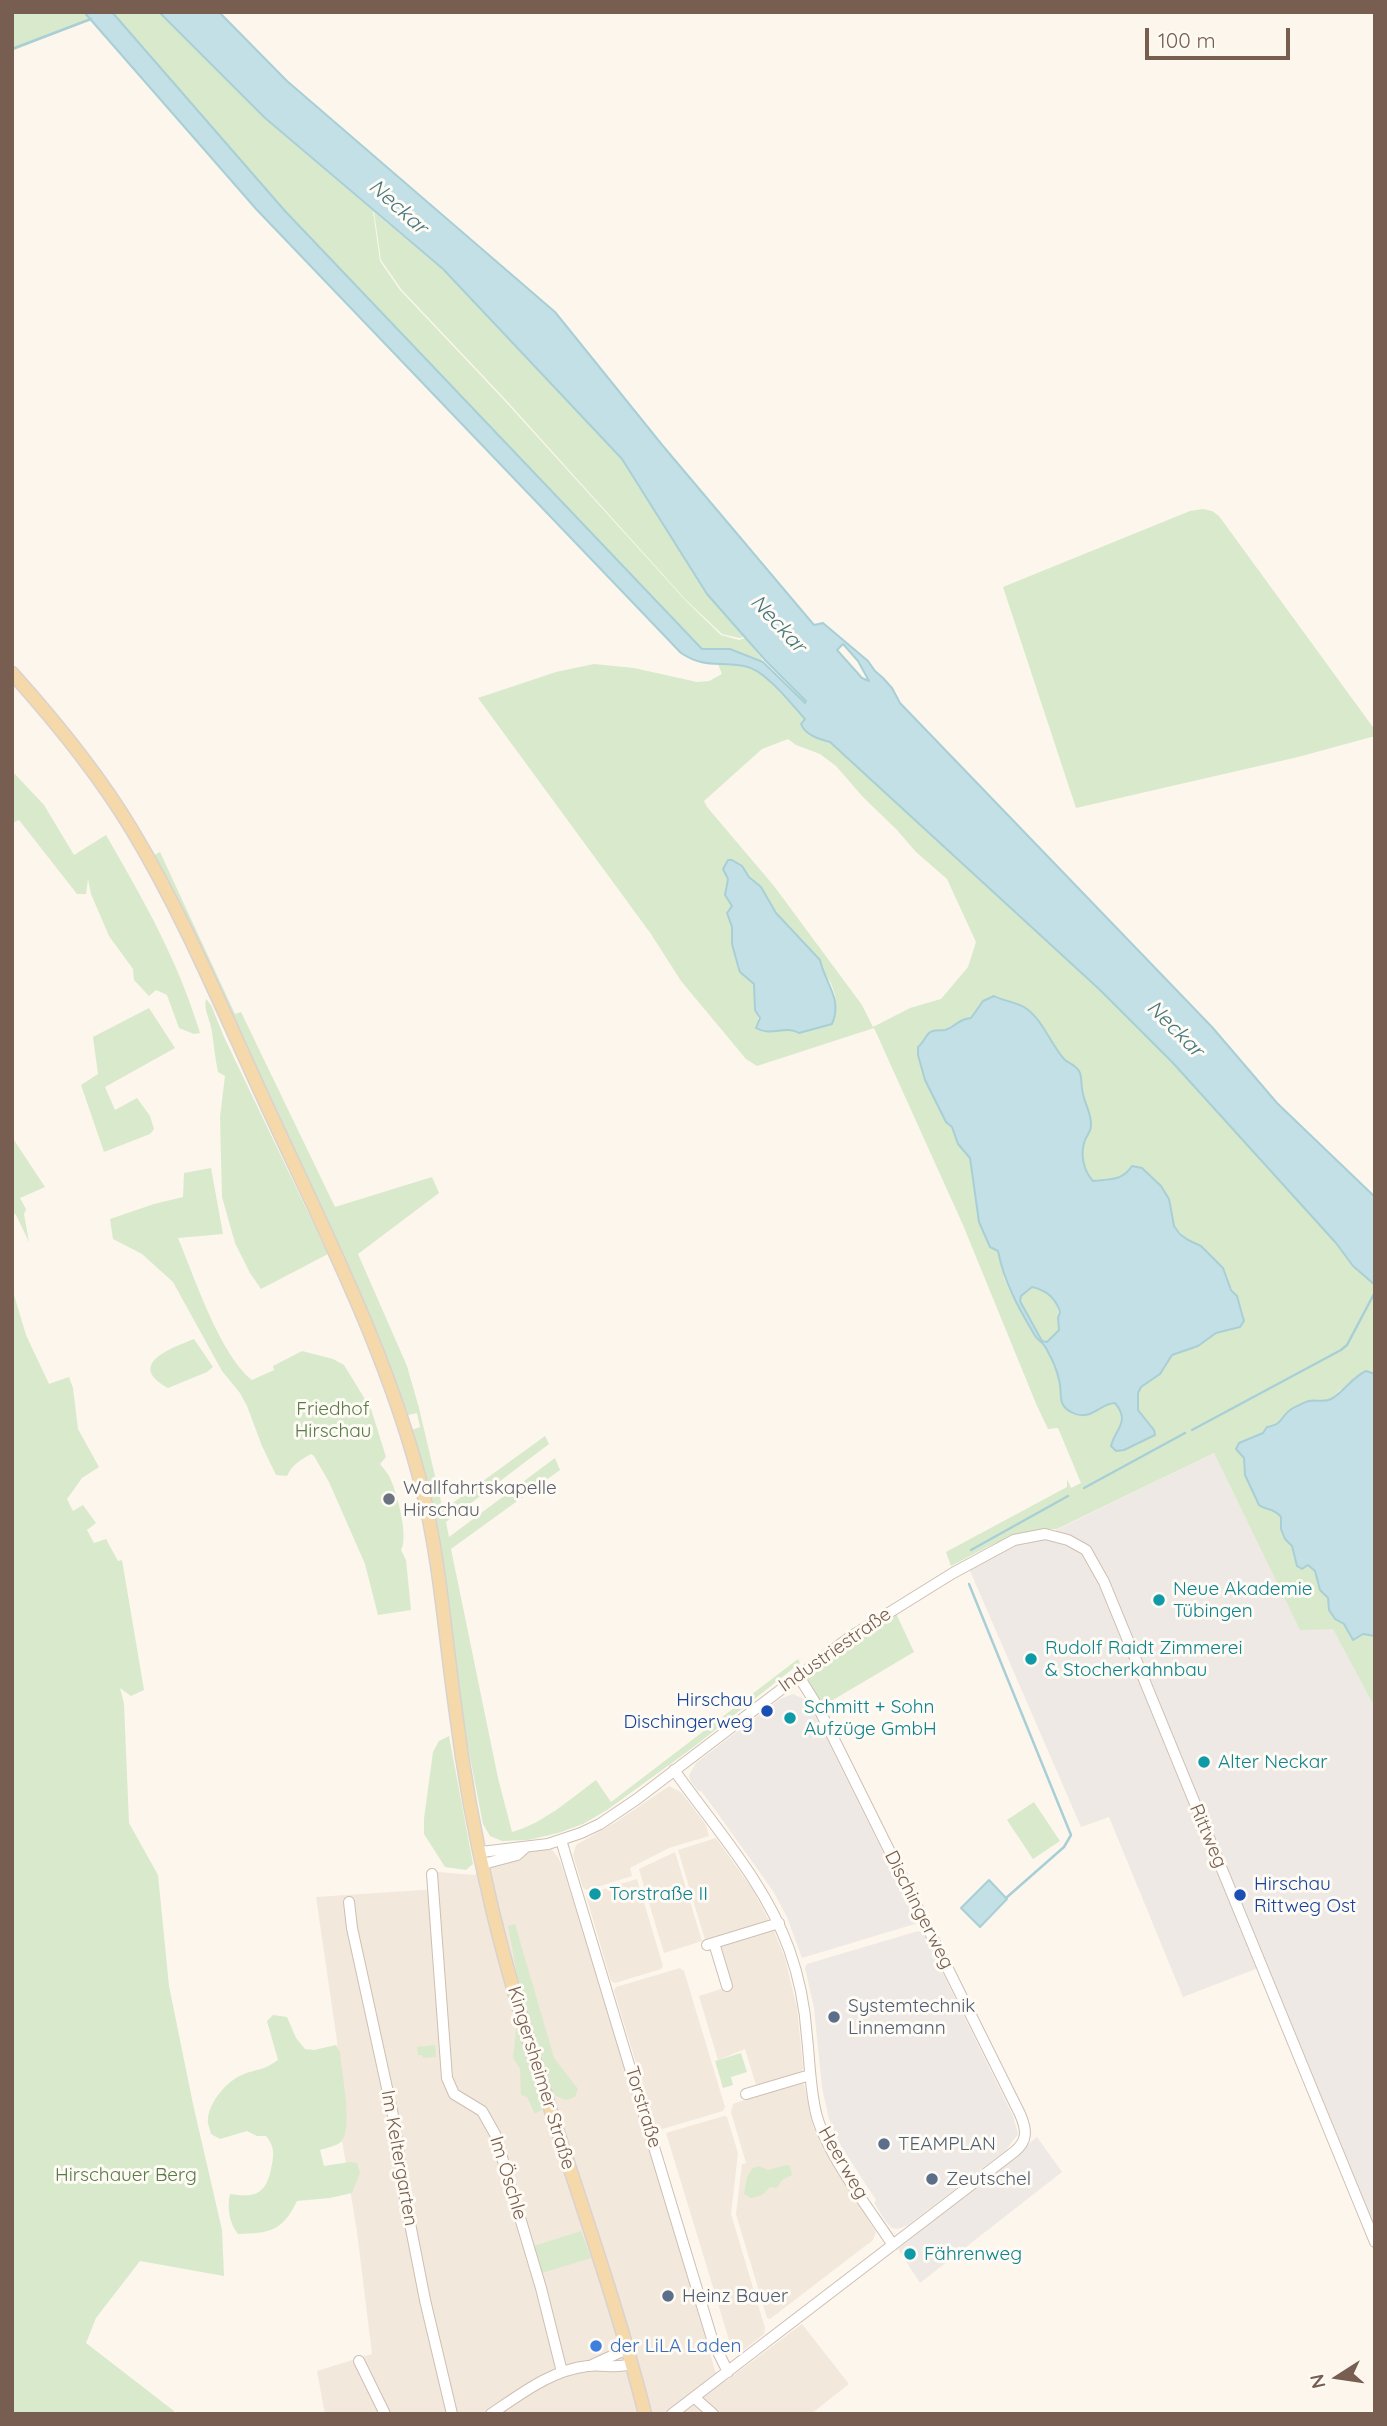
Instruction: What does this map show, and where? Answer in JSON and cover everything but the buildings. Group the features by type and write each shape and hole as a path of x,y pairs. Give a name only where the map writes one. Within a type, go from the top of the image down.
{"main road":[{"name":"Kingersheimer Straße","path":"12,673 91,768 116,804 151,864 204,972 360,1313 400,1413 425,1500 438,1572 459,1737 505,1962 645,2414"}],"street":[{"name":"Industriestraße","path":"482,1858 517,1855 526,1847 561,1840 611,1818 798,1675 895,1608 1014,1540 1045,1534 1061,1537 1086,1549"},
{"name":"Rittweg","path":"1086,1549 1104,1583 1375,2242"},
{"name":"Dischingerweg","path":"798,1675 819,1709 1020,2114 1026,2133 1019,2148 893,2245"},
{"name":"Heerweg","path":"674,1770 744,1864 779,1923 802,1998 817,2117 826,2140 893,2245"},
{"name":"Torstraße","path":"561,1840 713,2342 728,2372"},
{"name":"Im Öschle","path":"432,1874 447,2078 454,2094 482,2111 495,2134 541,2288 562,2372"},
{"name":"Im Keltergarten","path":"349,1902 352,1928 394,2120 405,2197 425,2300 452,2414"},
{"path":"727,1986 711,1944 779,1923"},
{"path":"746,2094 810,2075"},
{"path":"672,2414 893,2245"},
{"path":"491,2414 508,2408 532,2386 626,2349"},
{"path":"359,2361 385,2414"},
{"path":"590,2365 618,2368 631,2364"},
{"path":"695,2398 713,2414"}],"shaded area":[{"path":"1214,1453 1300,1629 1333,1628 1375,1708 1375,2242 1261,1967 1183,1997 1109,1817 1081,1827 967,1564 1014,1541 1046,1535"},
{"path":"793,1694 804,1699 812,1709 918,1923 802,1958 787,1917 773,1891 701,1791 691,1782 689,1775 696,1763 780,1699"},
{"path":"669,1786 681,1792 706,1825 709,1836 669,1848 630,1868 632,1876 587,1890 583,1888 573,1855 576,1845"},
{"path":"716,1838 753,1890 768,1919 767,1922 705,1940 678,1850"},
{"path":"548,1844 559,1859 604,1995 715,2371 726,2381 802,2324 849,2384 811,2414 325,2414 317,2371 372,2354 342,2140 337,2041 316,1897 438,1889 437,1872 475,1875 488,1854"},
{"path":"675,1852 702,1941 664,1953 639,1869"},
{"path":"637,1879 663,1966 661,1969 615,1983 611,1981 587,1899 588,1894"},
{"path":"772,1931 785,1958 797,2008 803,2068 801,2072 756,2085 745,2049 718,2060 699,1996 731,1986 721,1946"},
{"path":"918,1931 923,1933 1013,2116 1018,2134 1006,2150 908,2225 898,2229 892,2228 886,2222 874,2203 876,2200 841,2146 829,2119 822,2088 814,2008 805,1968 807,1964"},
{"path":"680,1968 684,1971 725,2107 723,2111 659,2130 656,2128 614,1991 616,1987"},
{"path":"799,2081 804,2084 813,2126 823,2148 876,2232 873,2240 770,2319 767,2318 736,2214 742,2164 746,2163 731,2112 733,2104"},
{"path":"727,2117 738,2153 731,2214 765,2328 764,2334 741,2352 734,2354 724,2349 730,2343 666,2133"},
{"path":"1037,2137 1062,2172 920,2283 898,2249"}],"green space":[{"path":"12,12 84,12 90,20 12,51"},
{"path":"112,12 159,12 265,119 373,211 380,261 400,290 686,601 721,635 739,640 745,638 762,661 730,648 702,648 285,211"},
{"path":"374,212 443,270 622,460 707,594 744,637 722,634 686,600 505,399 401,289 381,260"},
{"path":"1203,509 1219,516 1375,730 1375,736 1298,757 1076,808 1003,587 1190,511"},
{"path":"594,664 634,668 697,682 709,681 722,674 718,664 744,666 766,678 806,720 803,729 815,738 830,742 1099,989 1173,1063 1336,1243 1353,1266 1375,1285 1375,1374 1372,1372 1355,1377 1347,1388 1340,1390 1332,1398 1306,1402 1291,1409 1278,1425 1267,1427 1263,1433 1237,1444 1237,1450 1244,1458 1247,1479 1259,1505 1270,1508 1281,1517 1281,1529 1292,1546 1297,1566 1302,1569 1308,1565 1315,1571 1318,1586 1328,1598 1329,1610 1335,1619 1344,1624 1351,1639 1363,1634 1375,1636 1375,1708 1333,1629 1300,1630 1214,1453 1057,1529 1015,1536 951,1566 946,1552 1067,1487 1067,1479 1071,1488 1081,1483 1058,1428 1048,1429 1037,1406 963,1225 874,1028 757,1066 746,1059 681,981 651,934 478,698 556,672","holes":["788,739 820,754 836,766 916,852 947,879 976,942 968,967 941,999 910,1008 873,1027 862,1005 774,886 707,807 704,801 762,749","736,863 761,887 776,913 820,960 822,970 835,995 836,1011 825,1027 815,1027 799,1033 759,1022 754,984 741,973 735,960 729,911 732,906 725,891 728,876","994,996 1010,1004 1022,1005 1031,1012 1065,1060 1080,1073 1081,1089 1091,1129 1083,1149 1083,1162 1093,1181 1116,1179 1142,1168 1161,1186 1172,1210 1174,1226 1188,1240 1201,1246 1223,1268 1242,1310 1244,1321 1231,1330 1211,1335 1198,1346 1172,1355 1160,1374 1141,1387 1138,1393 1138,1410 1149,1423 1151,1438 1145,1438 1132,1446 1112,1441 1122,1418 1115,1403 1082,1415 1067,1410 1059,1377 1047,1348 1041,1344 1011,1294 998,1251 992,1248 982,1227 970,1158 958,1144 952,1127 946,1122 925,1080 918,1055 919,1047 944,1029 971,1018 983,1001"]},
{"path":"12,771 44,805 74,855 106,835 171,956 200,1033 194,1034 179,1028 167,995 156,990 149,996 134,980 133,969 109,936 91,894 88,879 86,894 77,894 19,820 12,823"},
{"path":"160,852 235,1014 241,1012 335,1207 432,1177 439,1193 358,1254 407,1366 443,1510 545,1436 549,1444 446,1522 449,1537 555,1458 560,1470 451,1549 498,1778 512,1832 546,1817 596,1780 611,1802 798,1659 800,1663 691,1749 607,1810 583,1824 528,1840 502,1841 490,1836 483,1824 467,1742 432,1504 412,1430 420,1427 417,1413 408,1415 378,1336 153,856"},
{"path":"206,999 328,1254 261,1289 235,1243 222,1197 220,1117 225,1076 218,1072"},
{"path":"149,1008 175,1048 105,1087 115,1110 137,1098 150,1116 154,1129 150,1134 104,1152 81,1085 98,1074 93,1037"},
{"path":"12,1137 45,1187 20,1198 26,1209 24,1214 29,1242 12,1212"},
{"name":"Friedhof Hirschau","path":"211,1168 223,1234 178,1238 209,1314 229,1353 252,1380 274,1370 273,1366 302,1351 333,1359 344,1365 371,1409 386,1457 380,1464 390,1478 401,1515 404,1535 401,1550 406,1560 411,1610 378,1615 365,1564 329,1482 314,1456 311,1454 300,1461 287,1476 276,1475 247,1406 222,1371 173,1282 142,1254 113,1239 110,1219 183,1197 184,1173"},
{"path":"1032,1287 1051,1297 1058,1308 1059,1330 1047,1342 1042,1341 1020,1301 1021,1296"},
{"name":"Hirschauer Berg","path":"12,1288 26,1335 49,1384 69,1377 78,1429 99,1467 82,1478 67,1499 73,1511 83,1505 96,1523 87,1530 94,1543 106,1539 118,1561 122,1560 144,1690 131,1696 120,1688 124,1704 129,1823 158,1875 169,1986 222,2230 224,2276 140,2261 96,2318 86,2343 174,2411 172,2414 12,2414"},
{"path":"194,1339 213,1367 168,1388 156,1379 151,1371 152,1364 165,1352"},
{"path":"894,1609 914,1652 821,1707 803,1672"},
{"path":"449,1736 473,1864 466,1870 445,1867 424,1834 433,1752 439,1741"},
{"path":"1034,1802 1060,1841 1033,1859 1007,1820"},
{"path":"515,1924 554,2058 578,2089 575,2097 566,2100 556,2096 549,2087 541,2064 520,1990 508,1926"},
{"path":"273,2015 287,2017 296,2038 305,2049 314,2050 336,2045 340,2052 347,2113 345,2135 341,2142 320,2150 324,2166 357,2163 360,2173 352,2193 297,2201 286,2219 274,2229 238,2234 230,2215 230,2194 253,2194 262,2189 271,2169 272,2148 266,2136 257,2136 247,2131 220,2139 211,2134 208,2118 220,2092 231,2082 278,2060 267,2021"},
{"path":"517,2020 541,2100 542,2110 535,2114 527,2097 521,2095 520,2069 513,2058"},
{"path":"435,2045 436,2057 423,2058 418,2055 417,2047"},
{"path":"741,2053 747,2072 731,2077 733,2085 723,2088 715,2061"},
{"path":"759,2166 768,2170 790,2166 792,2175 782,2180 777,2188 770,2187 762,2195 751,2198 744,2194 747,2177 753,2168"},
{"path":"581,2231 591,2258 542,2273 534,2246"}],"water":[{"name":"Neckar","path":"84,12 112,12 285,211 702,649 730,649 763,662 805,703 707,594 622,459 443,269 265,118 159,12 219,12 287,81 555,312 663,446 814,625 823,623 868,661 892,688 900,703 1212,1027 1277,1103 1375,1197 1375,1285 1353,1266 1336,1243 1173,1063 1099,989 830,742 809,734 801,724 805,719 769,680 744,666 705,663 681,653 257,210","holes":["843,644 858,661 869,681 862,678 837,650"]},
{"path":"728,860 742,866 749,877 761,887 776,913 820,960 834,999 835,1015 832,1024 799,1033 756,1028 760,1018 755,1010 754,984 740,972 732,944 732,927 727,913 732,906 725,895 728,879 723,869"},
{"path":"994,996 1024,1007 1041,1024 1064,1059 1079,1070 1091,1122 1083,1145 1083,1162 1093,1181 1120,1177 1132,1166 1142,1168 1161,1186 1169,1199 1174,1226 1188,1240 1201,1246 1223,1268 1231,1290 1237,1296 1244,1321 1240,1327 1216,1333 1198,1346 1172,1355 1160,1374 1141,1387 1138,1393 1138,1410 1155,1435 1124,1450 1116,1451 1111,1446 1122,1420 1115,1403 1084,1415 1071,1412 1063,1405 1058,1376 1052,1361 1017,1304 998,1251 990,1247 979,1222 970,1158 958,1144 952,1127 946,1122 925,1080 918,1047 931,1032 945,1030 971,1018 983,1001","holes":["1032,1287 1053,1299 1060,1312 1059,1330 1047,1342 1042,1341 1020,1301 1021,1296"]},
{"path":"1366,1371 1375,1374 1375,1636 1363,1634 1353,1640 1344,1624 1335,1619 1329,1610 1328,1598 1320,1590 1315,1571 1308,1565 1302,1569 1297,1566 1292,1546 1281,1529 1281,1517 1259,1505 1245,1475 1244,1458 1236,1449 1239,1443 1277,1424 1293,1408 1309,1401 1331,1399"},
{"path":"989,1880 1007,1899 980,1927 961,1908"}],"waterway":[{"path":"12,49 91,19"},
{"path":"1192,1430 1341,1350 1347,1345 1375,1292"},
{"path":"1084,1488 1185,1433"},
{"path":"971,1550 1068,1496"},
{"path":"969,1584 1071,1835 1064,1847 1006,1898"}],"place":[{"name":"Wallfahrtskapelle Hirschau","path":"389,1499"},
{"name":"Neue Akademie Tübingen","path":"1159,1600"},
{"name":"Rudolf Raidt Zimmerei & Stocherkahnbau","path":"1031,1659"},
{"name":"Hirschau Dischingerweg","path":"767,1711"},
{"name":"Schmitt + Sohn Aufzüge GmbH","path":"790,1718"},
{"name":"Alter Neckar","path":"1204,1762"},
{"name":"Torstraße II","path":"595,1894"},
{"name":"Hirschau Rittweg Ost","path":"1240,1895"},
{"name":"Systemtechnik Linnemann","path":"834,2017"},
{"name":"TEAMPLAN","path":"884,2144"},
{"name":"Zeutschel","path":"932,2179"},
{"name":"Fährenweg","path":"910,2254"},
{"name":"Heinz Bauer","path":"668,2296"},
{"name":"der LiLA Laden","path":"596,2346"}]}
